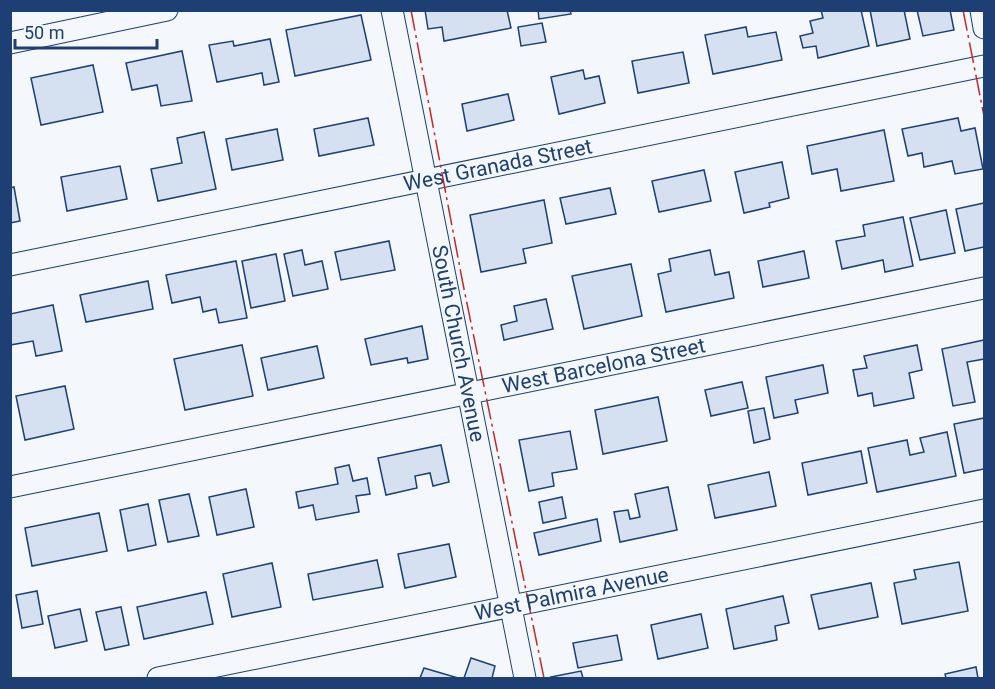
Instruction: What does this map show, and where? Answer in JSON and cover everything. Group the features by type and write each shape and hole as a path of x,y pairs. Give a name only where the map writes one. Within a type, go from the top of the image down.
{"street":[{"path":"10,43 167,10"},
{"name":"South Church Avenue","path":"392,10 525,678"},
{"path":"981,10 984,28"},
{"name":"West Granada Street","path":"10,265 984,66"},
{"name":"West Barcelona Street","path":"10,487 984,288"},
{"name":"West Palmira Avenue","path":"158,678 984,510"}],"building":[{"path":"425,10 507,10 511,28 444,41 442,27 428,29"},
{"path":"538,10 570,10 571,14 539,19"},
{"path":"821,10 861,10 869,46 818,58 816,46 803,48 800,36 813,33 810,21 823,18"},
{"path":"870,10 904,10 910,39 877,46"},
{"path":"917,10 950,10 954,30 923,36"},
{"path":"361,15 371,60 295,76 286,30"},
{"path":"542,23 546,42 521,46 518,27"},
{"path":"746,27 748,37 776,32 782,60 713,74 705,35"},
{"path":"270,39 279,82 264,85 262,73 217,82 209,45 233,41 234,46"},
{"path":"182,51 192,101 161,106 157,85 132,90 126,63"},
{"path":"683,52 689,83 638,93 632,61"},
{"path":"93,65 103,112 41,125 31,78"},
{"path":"583,70 585,79 599,76 605,103 559,114 551,77"},
{"path":"508,94 514,120 467,131 462,104"},
{"path":"368,118 374,145 319,156 314,129"},
{"path":"958,118 961,131 975,128 983,169 955,174 952,161 924,167 922,153 908,156 902,129"},
{"path":"277,129 283,160 232,170 226,139"},
{"path":"884,130 894,181 841,191 837,169 812,174 807,146"},
{"path":"204,132 216,189 158,201 151,169 182,163 177,138"},
{"path":"782,162 789,198 769,203 770,207 744,213 735,172"},
{"path":"120,166 127,199 67,211 61,177"},
{"path":"704,170 711,201 659,212 652,181"},
{"path":"14,187 20,221 10,223 10,188"},
{"path":"610,188 616,214 566,224 560,198"},
{"path":"544,200 552,243 523,249 526,263 481,272 470,215"},
{"path":"984,203 984,247 965,251 956,209"},
{"path":"946,210 955,253 920,260 910,218"},
{"path":"903,217 913,266 885,272 883,260 842,269 836,241 865,236 863,225"},
{"path":"389,241 395,270 341,280 335,252"},
{"path":"302,250 305,265 322,261 328,289 293,296 284,254"},
{"path":"710,250 715,275 729,272 734,298 666,312 658,274 671,271 669,259"},
{"path":"804,251 809,278 763,287 758,261"},
{"path":"276,254 285,301 251,308 242,261"},
{"path":"236,261 247,318 219,323 216,309 203,312 200,297 172,303 166,275"},
{"path":"631,264 642,316 584,329 572,276"},
{"path":"148,281 153,309 86,322 80,295"},
{"path":"546,299 553,329 504,340 501,325 517,321 514,306"},
{"path":"53,305 62,351 36,356 33,341 10,345 10,314"},
{"path":"422,326 428,359 408,363 407,358 371,365 365,339"},
{"path":"984,340 984,359 967,362 975,402 953,406 942,349"},
{"path":"242,345 253,396 185,410 174,359"},
{"path":"917,345 922,370 909,373 914,398 874,406 872,393 858,396 853,370 867,368 864,356"},
{"path":"317,346 324,378 268,390 261,358"},
{"path":"823,365 828,393 795,400 798,413 774,418 766,377"},
{"path":"742,382 748,408 711,416 705,390"},
{"path":"65,386 74,429 25,440 16,396"},
{"path":"658,397 667,441 603,454 595,410"},
{"path":"764,408 770,439 754,443 748,411"},
{"path":"984,418 984,469 964,473 954,424"},
{"path":"570,431 577,469 552,473 554,486 529,491 519,440"},
{"path":"947,432 956,476 877,492 868,448 907,440 910,455 924,452 920,438"},
{"path":"441,445 449,482 433,486 430,473 415,476 417,488 386,495 378,458"},
{"path":"861,451 867,483 808,495 802,463"},
{"path":"349,465 353,481 367,478 370,494 356,496 359,512 316,520 313,505 299,508 296,492 338,484 335,468"},
{"path":"769,472 776,506 715,518 708,485"},
{"path":"668,487 677,530 620,542 614,512 628,510 630,519 640,517 635,494"},
{"path":"246,489 254,527 217,535 209,497"},
{"path":"189,494 199,536 168,542 159,500"},
{"path":"562,497 566,518 543,523 539,502"},
{"path":"148,504 156,545 128,551 120,510"},
{"path":"99,513 107,551 32,566 25,528"},
{"path":"597,519 601,541 539,555 534,533"},
{"path":"449,544 456,577 405,588 398,554"},
{"path":"377,560 383,587 313,600 308,574"},
{"path":"959,562 968,611 902,624 894,583 916,579 914,570"},
{"path":"272,563 281,607 232,617 223,574"},
{"path":"871,583 878,617 819,629 811,595"},
{"path":"37,591 43,624 22,628 16,595"},
{"path":"206,592 213,624 144,639 137,607"},
{"path":"783,596 789,623 775,626 777,640 734,649 726,609"},
{"path":"121,607 129,645 105,650 96,612"},
{"path":"80,609 87,641 55,648 48,616"},
{"path":"701,614 708,648 658,659 651,625"},
{"path":"617,635 622,660 578,668 573,643"},
{"path":"471,658 495,666 492,678 464,678"},
{"path":"976,667 978,678 946,678 945,674"},
{"path":"424,668 458,678 420,678"},
{"path":"581,671 583,678 551,677"}],"power":[{"path":"411,10 463,284 544,678"},
{"path":"963,10 984,116"}]}
